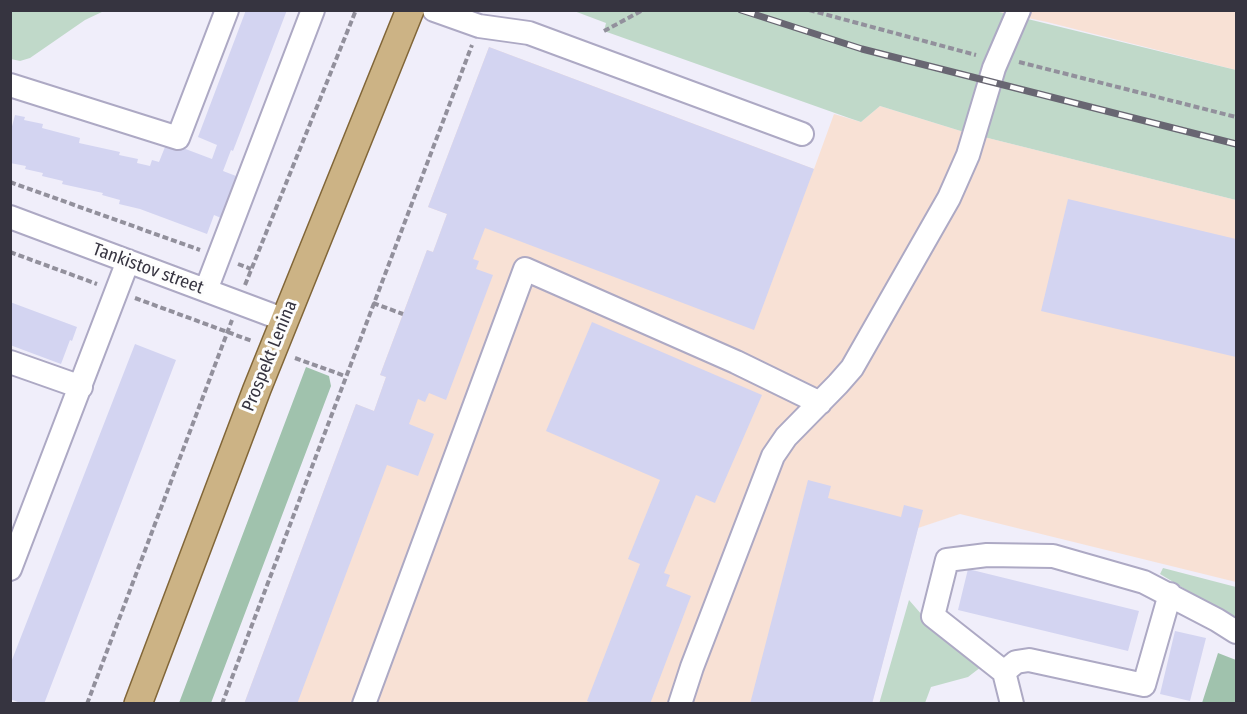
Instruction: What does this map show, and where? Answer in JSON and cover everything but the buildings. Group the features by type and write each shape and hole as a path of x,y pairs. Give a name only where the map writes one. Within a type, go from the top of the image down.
{"main road":[{"name":"Prospekt Lenina","path":"138,704 273,349 410,10"}],"street":[{"path":"10,85 178,138 227,10"},
{"path":"206,290 313,10"},
{"path":"434,10 479,26 529,33 802,134"},
{"path":"680,704 773,456 786,437 852,368 950,198 963,170 998,58 1019,10"},
{"name":"Tankistov street","path":"10,217 285,320"},
{"path":"10,569 128,261"},
{"path":"364,704 525,269 736,362 820,403"},
{"path":"10,362 81,387"},
{"path":"1012,704 1004,672 933,616 948,560 987,555 1053,556 1144,582 1170,594 1236,632"},
{"path":"1004,672 1016,663 1029,660 1144,685 1170,594"}],"path":[{"path":"87,704 251,269 356,10"},
{"path":"604,31 643,10"},
{"path":"808,10 984,57 1010,59 1236,117"},
{"path":"222,704 479,26"},
{"path":"10,182 251,269"},
{"path":"10,252 345,376"},
{"path":"373,303 403,314"}],"shaded area":[{"path":"995,11 1236,11 1236,70 1047,22"},
{"path":"489,47 814,169 834,114 861,122 880,106 964,132 1236,200 1236,582 960,514 918,528 872,703 244,704 356,404 374,411 386,377 380,375 427,250 433,252 447,214 428,207"}],"green space":[{"path":"12,10 104,11 85,20 30,58 20,61 11,59"},
{"path":"574,11 995,11 1236,70 1236,200 964,132 880,106 861,122 604,31 606,23"},
{"path":"306,367 329,376 331,386 211,703 179,703"},
{"path":"1163,568 1236,587 1236,620 1160,574"},
{"path":"909,600 929,623 981,667 968,677 931,687 925,703 879,704"},
{"path":"1218,653 1236,660 1236,703 1202,703"}],"railway":[{"path":"741,10 862,49 1236,144"}]}
